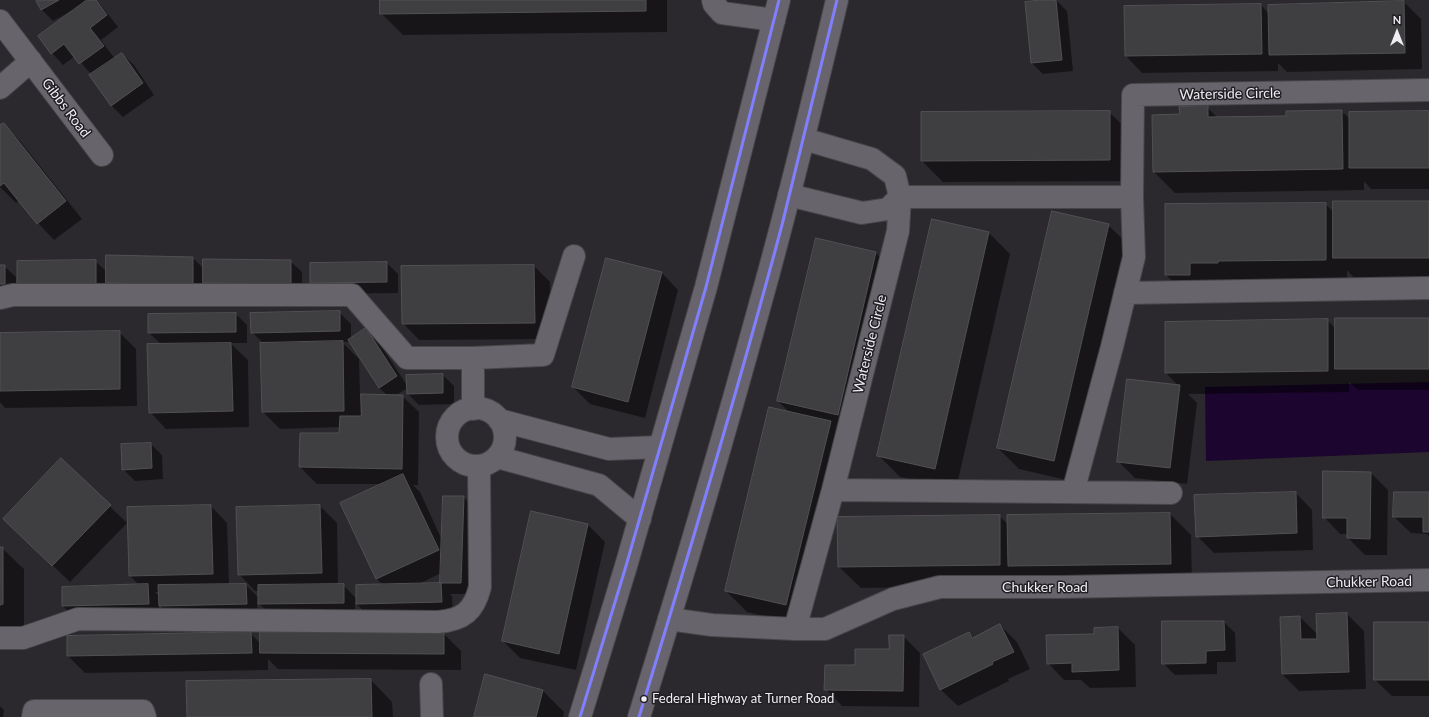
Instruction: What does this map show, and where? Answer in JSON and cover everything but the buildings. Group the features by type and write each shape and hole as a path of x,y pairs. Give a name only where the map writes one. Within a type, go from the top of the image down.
{"main road":[{"path":"639,717 759,308 804,139 837,0"},
{"path":"580,717 640,518 706,287 776,10"}],"street":[{"path":"713,0 714,4 722,13 776,10"},
{"name":"Gibbs Road","path":"0,21 102,155"},
{"path":"0,88 31,61"},
{"name":"Waterside Circle","path":"1073,492 1134,257 1132,197 1133,95 1429,90"},
{"name":"Waterside Circle","path":"795,629 833,490 898,231 900,197 895,176 872,159 804,139"},
{"path":"789,195 862,213 888,209 900,197 1132,197"},
{"path":"0,298 13,295 352,295 407,358 473,358 543,354 574,256"},
{"path":"1125,293 1429,288"},
{"path":"473,358 473,408"},
{"path":"0,638 23,638 78,619 438,622 450,621 461,617 471,609 477,598 480,587 488,462 503,449 505,439 504,429 499,420 492,413 483,409 473,408 463,412 455,418 449,426 447,436 448,446 453,455 460,462 469,466 488,462 598,485 640,518"},
{"path":"499,420 609,449 660,447"},
{"path":"833,490 1171,493"},
{"name":"Chukker Road","path":"669,619 712,625 825,629 892,599 940,587 1063,587 1429,580"},
{"path":"431,684 432,717"},
{"path":"32,717 34,711 143,711 145,717"}],"shaded area":[{"path":"1429,382 1429,452 1206,461 1205,387"}],"transit line":[{"path":"580,717 626,566 706,287 779,0"},
{"path":"639,717 713,472 748,349 782,225 837,0"}],"place":[{"name":"Federal Highway at Turner Road","path":"644,699"}]}
